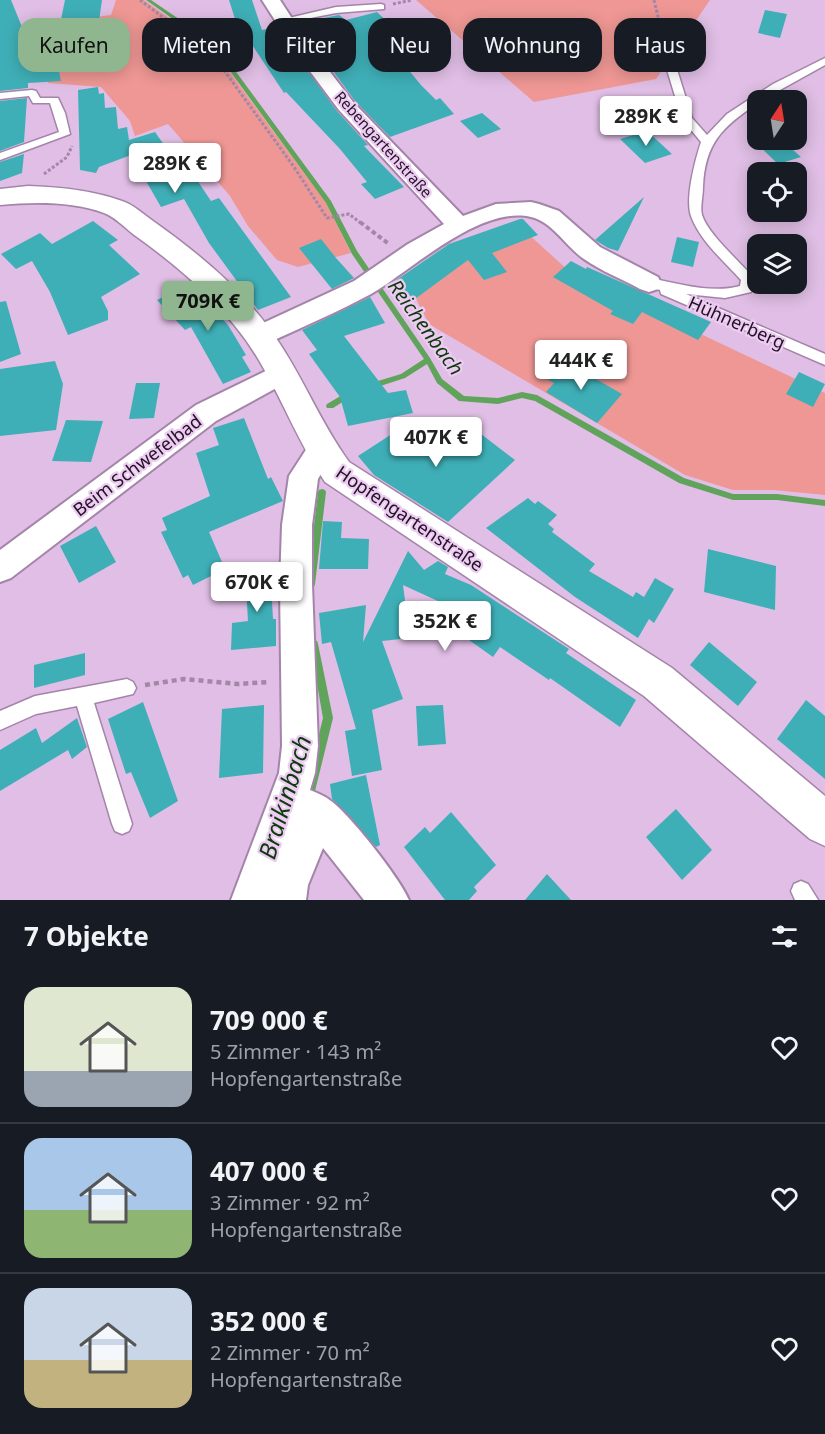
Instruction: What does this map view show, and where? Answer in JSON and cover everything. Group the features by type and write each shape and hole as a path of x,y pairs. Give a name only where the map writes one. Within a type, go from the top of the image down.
{"street":[{"name":"Rebengartenstraße","path":"271,0 284,18"},
{"name":"Rebengartenstraße","path":"320,72 345,106 459,226"},
{"name":"Hopfengartenstraße","path":"18,197 85,199 116,208 178,254 224,294 260,336 321,450 337,471 658,682 825,824"},
{"path":"260,336 371,282 459,226 496,211 531,209 550,216 592,253 650,283"},
{"name":"Beim Schwefelbad","path":"0,568 206,413 282,374"},
{"path":"286,900 303,807 297,773 300,746 296,584 297,525 304,476 321,450"},
{"path":"251,900 270,846 303,807"},
{"path":"303,807 351,851 389,900"}],"lane":[{"path":"294,18 336,9 381,7"},
{"path":"650,283 721,293 738,293 746,289 747,279 704,230 696,214 698,169 707,142 731,116 777,86 825,61"},
{"path":"673,72 687,119 707,142"},
{"path":"0,96 32,93 37,101 54,100 65,134 0,157"},
{"name":"Hühnerberg","path":"650,283 825,360"},
{"path":"0,721 34,705 127,687"},
{"path":"82,695 100,743 107,776 122,824"}],"path":[{"path":"140,0 213,55 294,167 327,218 349,214 406,258"},
{"path":"654,0 658,18"},
{"path":"18,197 43,174 67,157 75,140 65,134"},
{"path":"127,687 184,679 238,684 299,680"}],"shaded area":[{"path":"116,0 144,0 169,18 142,18 142,72 230,72 326,203 351,253 298,267 277,260 248,226 230,196 168,124 135,136 130,121 101,87 48,83 43,72 130,72 130,18 87,18 111,15"},
{"path":"416,0 710,0 698,18 614,18 614,72 661,72 656,79 534,102 499,72 602,72 602,18 463,18 463,41 451,30 451,18 437,18"},
{"path":"526,232 570,272 825,393 825,495 774,490 733,490 685,475 429,324 413,293 442,268"}],"building":[{"path":"0,0 11,0 18,18 18,72 59,72 61,81 28,83 28,88 0,91"},
{"path":"65,0 102,0 99,18 61,18"},
{"path":"229,0 252,0 262,30 265,29 265,64 253,46 253,18 235,18"},
{"path":"765,10 787,14 780,38 758,33"},
{"path":"377,12 383,18 368,18 368,72 410,72 436,100 440,98 454,114 390,137 355,101 334,72 356,72 356,18 354,18"},
{"path":"339,15 343,18 324,18"},
{"path":"270,72 309,72 337,111 368,145 364,146 404,187 375,199 361,184 367,182 340,149 286,92 284,93"},
{"path":"98,87 99,94 104,93 105,108 116,107 118,129 127,127 129,140 155,132 188,179 195,177 211,201 219,198 291,297 258,310 209,243 184,199 161,207 131,155 99,167 96,173 80,170 78,90"},
{"path":"643,97 663,115 640,122 621,104"},
{"path":"27,98 24,142 0,151 0,101"},
{"path":"482,113 501,129 478,138 460,121"},
{"path":"647,131 672,154 645,163 620,139"},
{"path":"763,150 793,150 801,157 785,162 776,162"},
{"path":"24,154 22,173 0,181 0,162"},
{"path":"644,197 618,251 595,240"},
{"path":"523,219 538,235 492,253 507,272 484,280 468,260 415,299 392,283 449,244"},
{"path":"93,221 118,240 109,245 140,274 101,297 108,311 108,320 68,335 50,292 32,261 16,269 1,254 40,233 52,244"},
{"path":"677,237 699,242 693,267 671,262"},
{"path":"321,239 354,278 332,289 299,248"},
{"path":"571,261 711,322 698,340 642,312 633,324 610,314 613,311 553,277"},
{"path":"189,284 228,325 246,355 242,357 251,372 223,384 191,327 185,330 157,300"},
{"path":"370,297 385,323 344,336 388,393 406,390 413,413 348,426 340,397 309,354 317,350 302,330"},
{"path":"6,301 21,354 0,362 0,302"},
{"path":"561,359 622,394 597,423 546,392 554,383 543,377"},
{"path":"55,361 63,384 56,430 0,436 0,369"},
{"path":"799,372 825,384 813,407 786,394"},
{"path":"136,383 160,383 154,418 129,419"},
{"path":"244,418 268,479 271,477 283,501 209,532 225,569 193,585 188,575 183,578 161,532 167,530 162,518 210,496 196,453 219,445 213,428"},
{"path":"415,419 421,437 435,429 461,451 481,434 515,460 448,522 374,475 358,456"},
{"path":"66,420 103,421 91,462 52,461"},
{"path":"528,498 535,504 538,501 557,515 548,524 554,529 552,532 595,564 589,571 633,597 636,592 644,597 655,578 674,589 654,623 649,619 638,638 575,597 486,528"},
{"path":"323,521 342,522 341,538 369,539 368,569 319,569"},
{"path":"96,526 116,562 79,583 60,546"},
{"path":"708,549 776,566 775,610 704,592"},
{"path":"408,551 424,570 438,561 448,567 445,574 471,585 569,649 566,653 636,700 620,727 550,678 549,680 500,647 493,657 452,628 464,613 403,585 410,638 382,641 403,699 372,710 382,770 352,776 345,731 356,729 331,642 322,644 319,613 366,605 363,642"},
{"path":"270,566 273,619 276,619 276,646 231,650 232,623 248,621 245,570"},
{"path":"709,642 757,682 738,706 690,665"},
{"path":"85,653 85,675 34,688 34,665"},
{"path":"806,700 825,716 825,779 777,739"},
{"path":"143,702 178,801 150,818 131,772 126,774 108,719"},
{"path":"264,705 263,773 219,778 222,709"},
{"path":"443,705 446,744 418,746 416,706"},
{"path":"77,718 87,747 72,759 68,750 0,791 0,750 36,728 42,743"},
{"path":"366,775 380,845 376,847 332,799 330,784"},
{"path":"676,809 712,850 682,880 646,837"},
{"path":"451,812 496,865 474,887 477,891 469,900 445,900 404,847 425,827 430,833"},
{"path":"547,874 571,900 525,900"}],"waterway":[{"name":"Reichenbach","path":"148,0 196,33 221,55 329,202 354,252 428,360"},
{"name":"Braikinbach","path":"371,386 403,376 428,360"},
{"name":"Reichenbach","path":"428,360 439,381 462,399 498,401 522,395 537,398 682,481 733,497 777,497 825,503"},
{"name":"Braikinbach","path":"330,406 349,394"},
{"name":"Braikinbach","path":"311,584 322,492"},
{"name":"Braikinbach","path":"308,799 328,718 314,644"}]}
